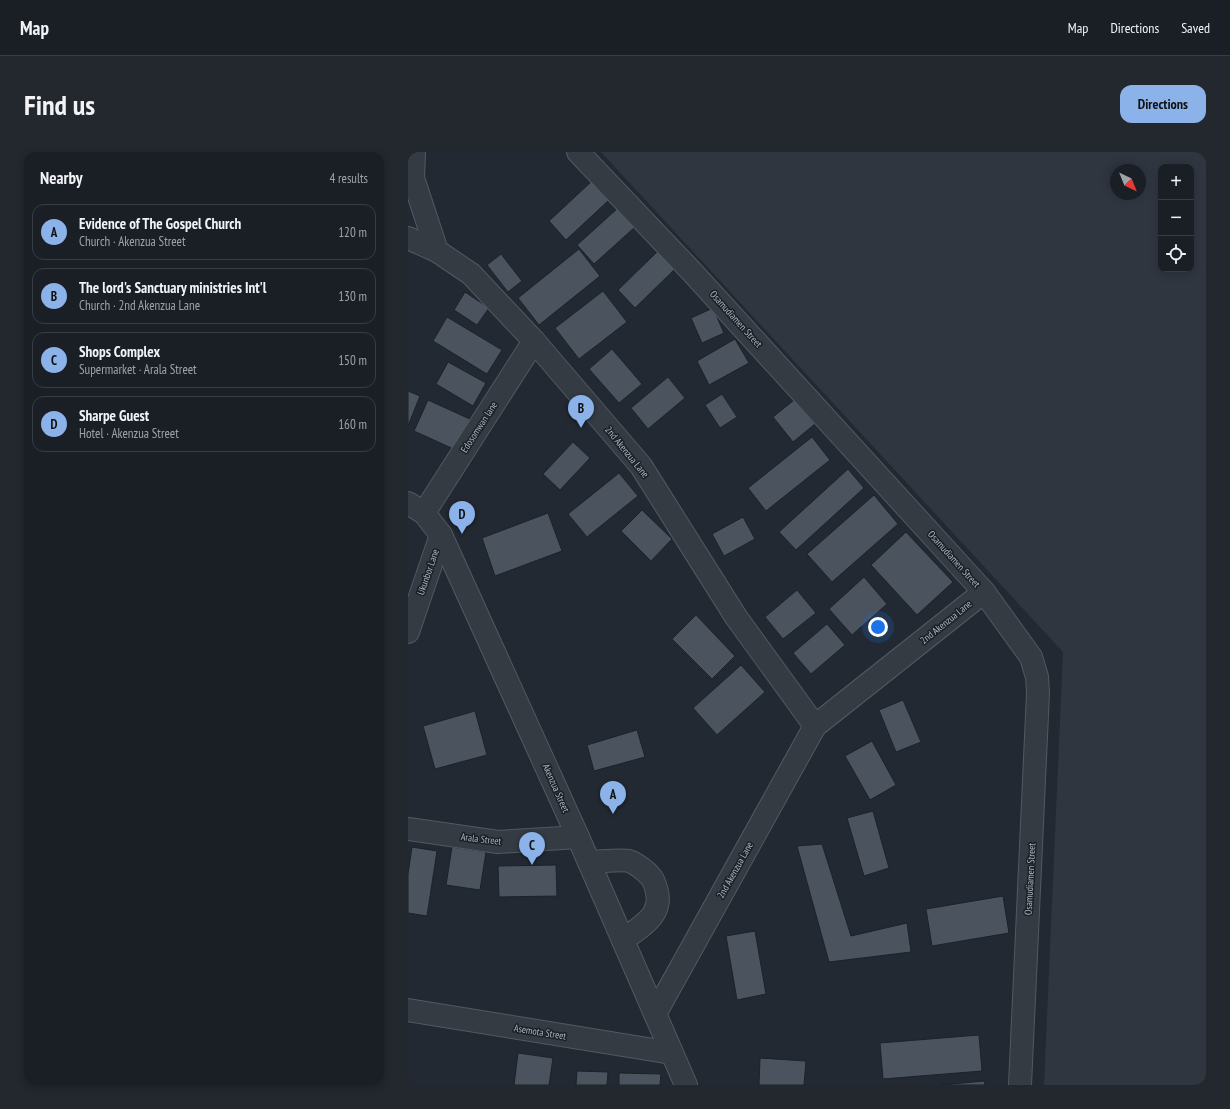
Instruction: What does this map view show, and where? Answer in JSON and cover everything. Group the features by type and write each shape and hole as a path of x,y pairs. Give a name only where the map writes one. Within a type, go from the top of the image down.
{"street":[{"path":"414,152 413,178 437,251"},
{"name":"Osamudiamen Street","path":"578,152 693,273 984,592 1031,657 1037,677 1038,693 1020,1085"},
{"name":"2nd Akenzua Lane","path":"408,238 437,251 471,274 534,341 640,466 736,617 815,726"},
{"name":"Edosomwan lane","path":"416,508 534,341"},
{"name":"Akenzua Street","path":"416,508 441,534 578,837 686,1085"},
{"name":"Ukunbor Lane","path":"408,632 441,534"},
{"name":"2nd Akenzua Lane","path":"655,1014 815,726 984,592"},
{"name":"Arala Street","path":"408,829 498,842 578,837"},
{"path":"589,862 629,861 644,870 652,878 658,892 659,905 643,926 623,940"},
{"name":"Asemota Street","path":"408,1010 672,1053"}],"shaded area":[{"path":"601,152 1206,152 1206,1085 1044,1085 1063,652"}],"building":[{"path":"592,181 609,200 566,240 549,221"},
{"path":"618,208 635,227 594,264 577,245"},
{"path":"579,249 600,276 539,325 518,298"},
{"path":"660,249 677,267 635,308 618,290"},
{"path":"501,254 522,281 508,292 487,265"},
{"path":"603,291 627,322 579,359 555,328"},
{"path":"465,292 489,308 477,325 454,310"},
{"path":"713,308 724,333 702,343 691,318"},
{"path":"447,317 502,350 487,374 433,341"},
{"path":"735,339 749,363 709,385 697,361"},
{"path":"612,349 642,384 619,403 589,369"},
{"path":"448,362 486,383 473,406 436,384"},
{"path":"668,377 685,398 648,429 631,408"},
{"path":"408,391 420,396 408,426"},
{"path":"722,394 737,417 720,428 705,405"},
{"path":"428,400 472,420 458,451 414,431"},
{"path":"794,400 815,424 793,442 773,417"},
{"path":"812,437 830,460 766,511 748,488"},
{"path":"573,442 590,458 560,490 543,474"},
{"path":"848,469 864,488 796,550 779,532"},
{"path":"619,473 638,496 587,537 568,514"},
{"path":"874,495 898,524 832,582 807,554"},
{"path":"642,510 672,539 651,561 621,531"},
{"path":"548,513 562,551 495,576 482,538"},
{"path":"743,517 755,539 724,556 712,534"},
{"path":"906,532 953,582 917,615 871,565"},
{"path":"864,577 887,604 852,635 829,609"},
{"path":"797,590 816,613 783,639 765,617"},
{"path":"696,615 735,656 712,679 672,639"},
{"path":"827,624 845,645 811,674 793,653"},
{"path":"741,665 765,692 717,735 693,708"},
{"path":"903,700 921,742 896,752 879,710"},
{"path":"475,711 487,755 435,769 423,726"},
{"path":"637,730 645,757 594,771 587,745"},
{"path":"872,741 896,785 870,800 845,756"},
{"path":"873,811 889,868 864,876 847,818"},
{"path":"822,844 851,936 907,923 911,952 829,962 797,846"},
{"path":"412,847 437,851 427,916 408,913 408,874"},
{"path":"452,847 486,852 480,890 446,885"},
{"path":"556,865 557,896 499,897 498,866"},
{"path":"1003,896 1009,933 932,946 926,909"},
{"path":"755,931 766,994 737,1000 726,936"},
{"path":"979,1035 982,1071 883,1079 880,1043"},
{"path":"518,1053 553,1058 549,1085 514,1085"},
{"path":"760,1058 806,1061 804,1085 759,1085"},
{"path":"577,1071 608,1072 607,1085 576,1085"},
{"path":"619,1073 661,1074 660,1085 619,1085"},
{"path":"984,1081 985,1085 941,1085"}],"place":[{"name":"The lord's Sanctuary ministries Int'l","path":"581,428"},
{"name":"Sharpe Guest","path":"462,534"},
{"name":"Evidence of The Gospel Church","path":"613,814"},
{"name":"Shops Complex","path":"532,865"}]}
